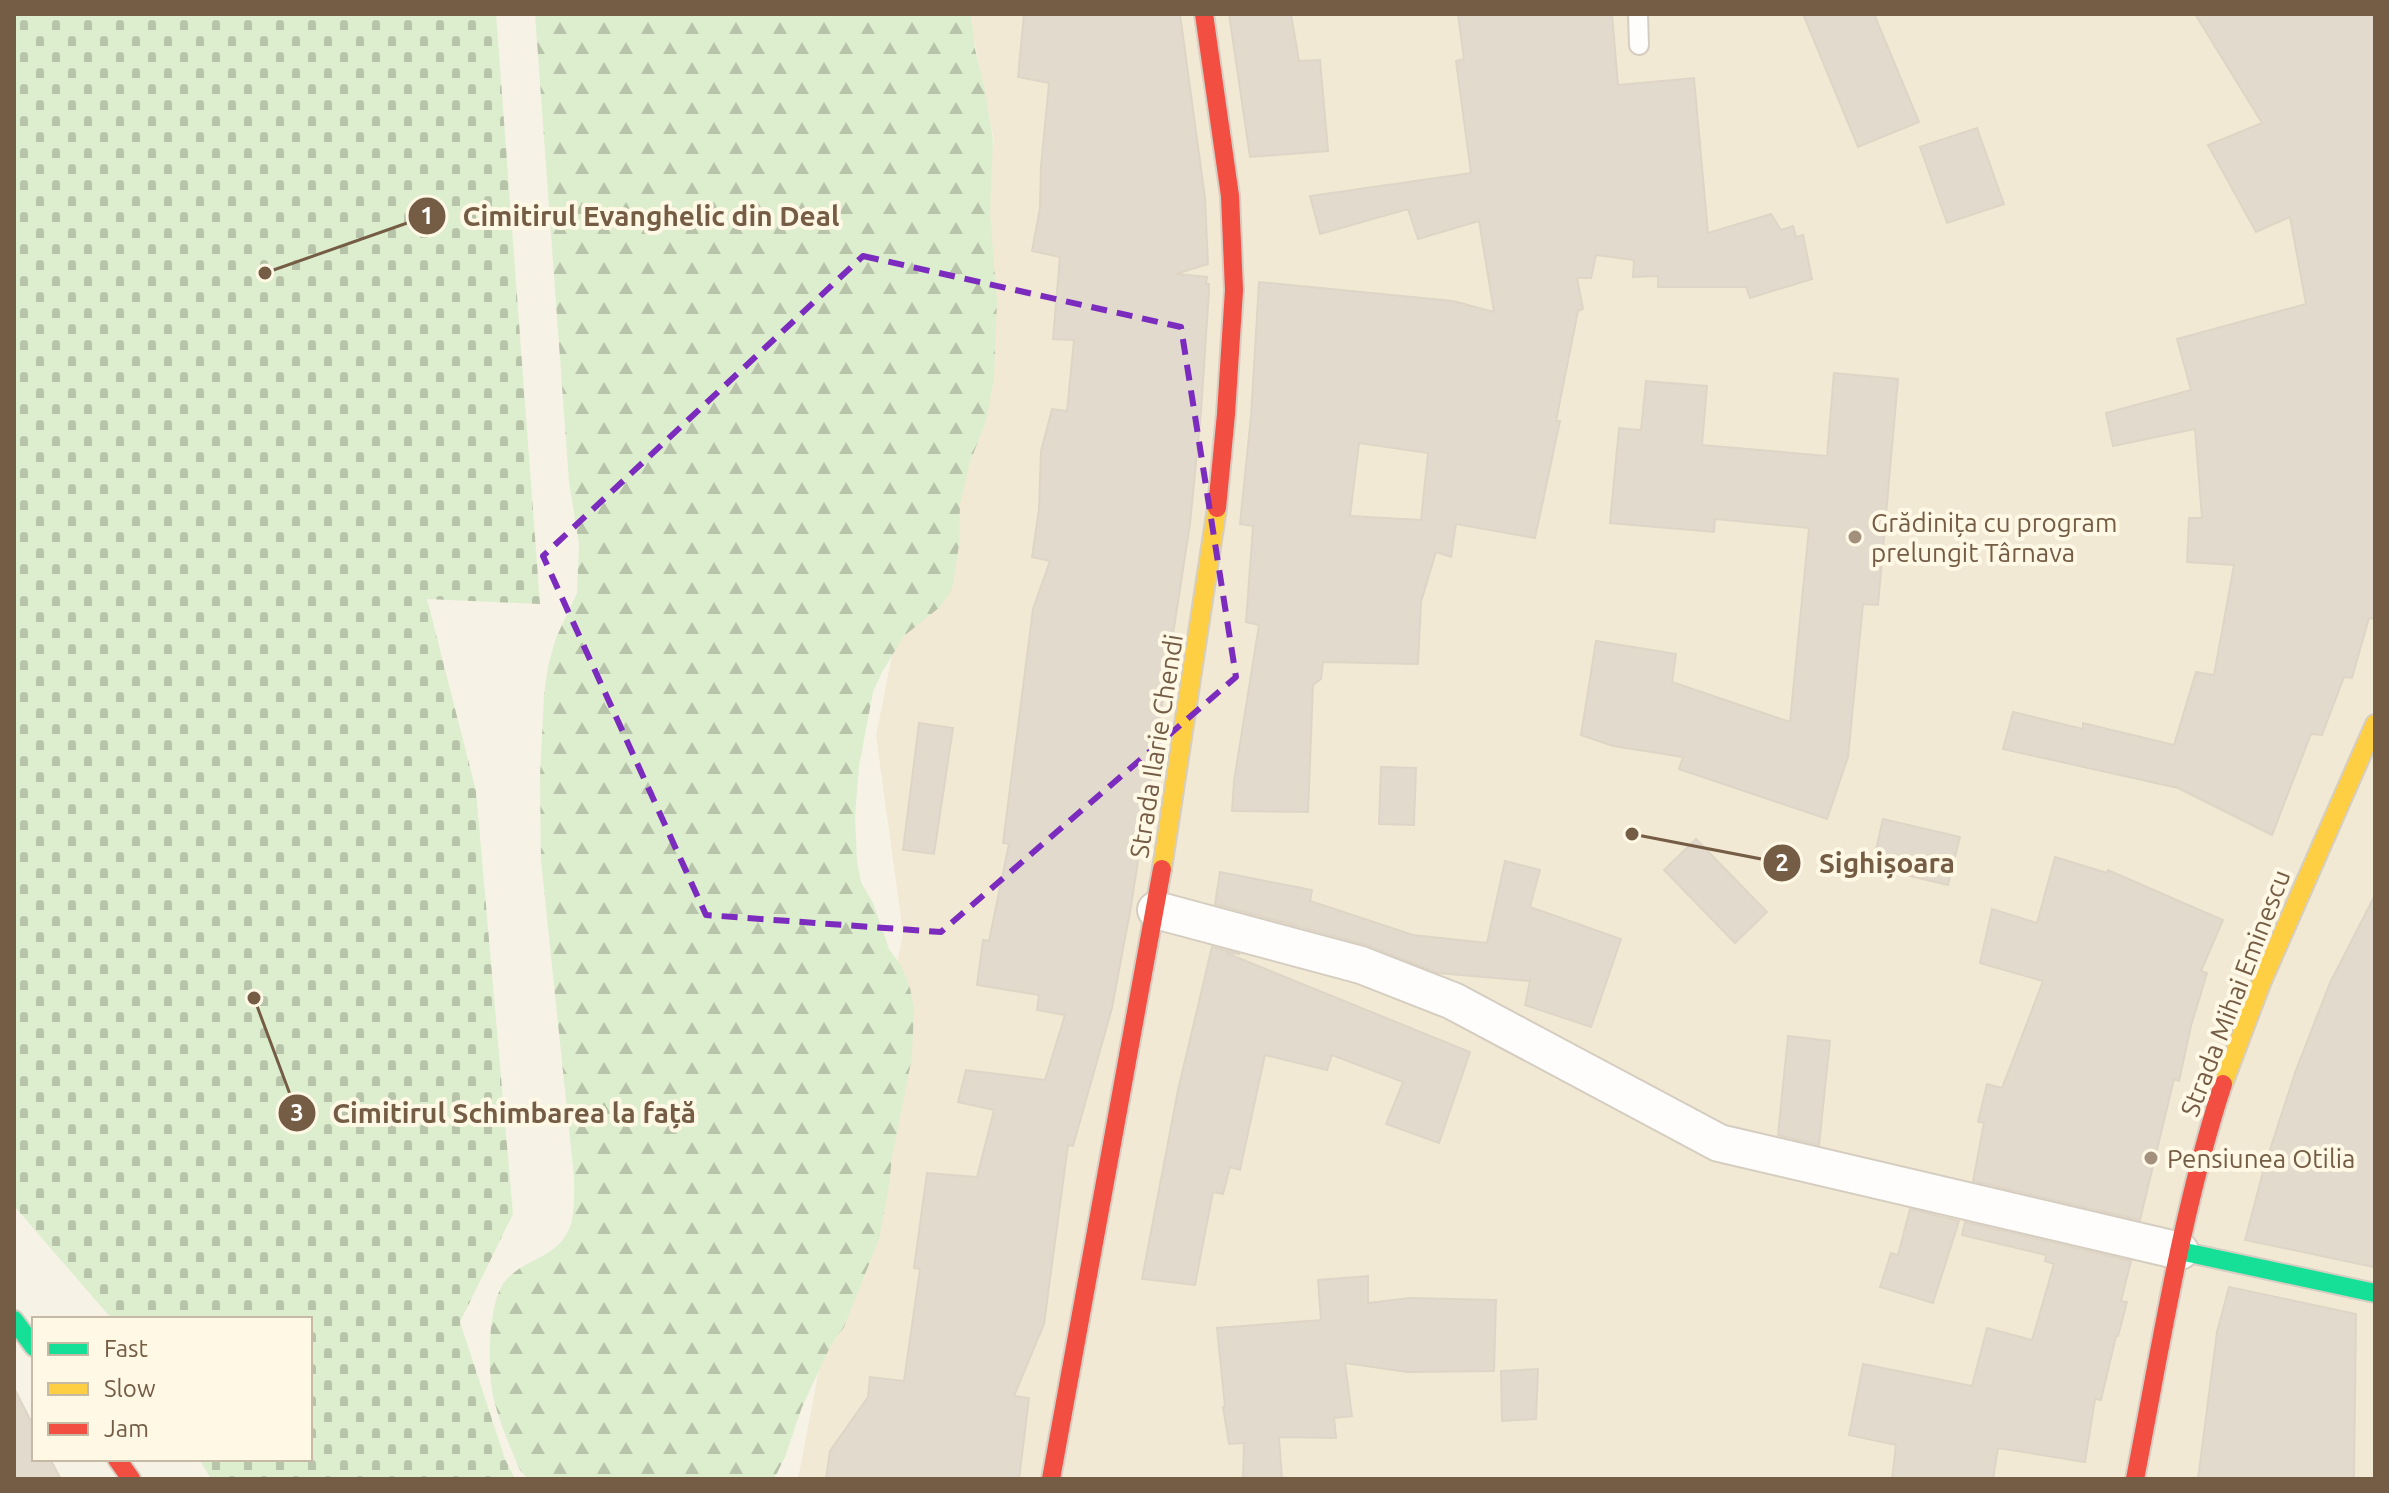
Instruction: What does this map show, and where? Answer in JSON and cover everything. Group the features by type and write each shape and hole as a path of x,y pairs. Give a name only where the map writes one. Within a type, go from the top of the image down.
{"street":[{"name":"Strada Ilarie Chendi","path":"1051,1479 1156,910 1215,527 1234,290 1230,196 1204,14"},
{"name":"Strada Mihai Eminescu","path":"2135,1479 2180,1251 2206,1141 2235,1051 2267,969 2375,724"},
{"path":"1156,910 1361,965 1453,1001 1719,1143 2180,1251 2375,1293"},
{"path":"14,1320 32,1344"},
{"path":"118,1461 131,1479"}],"lane":[{"path":"1638,14 1639,45"}],"highlighted area":[{"path":"863,256 1181,327 1236,677 941,932 706,915 543,556"}],"shaded area":[{"path":"969,14 2375,14 2375,1479 798,1479 903,933 876,736 994,141"}],"green space":[{"path":"14,14 496,14 540,604 427,599 476,791 513,1214 460,1322 505,1459 515,1479 211,1479 200,1461 312,1461 312,1317 110,1317 14,1206"},
{"path":"535,14 971,14 975,49 985,90 993,141 990,213 997,301 994,378 986,421 970,462 960,504 959,545 952,589 940,607 904,636 873,692 859,766 855,816 861,882 873,903 889,949 902,967 910,988 914,1008 912,1057 879,1239 844,1327 831,1345 802,1407 774,1479 528,1479 520,1470 509,1444 492,1388 490,1338 500,1290 513,1273 560,1243 570,1226 574,1204 574,1177 541,860 540,777 548,666 556,638 577,593 579,544 569,482"}],"building":[{"path":"1024,14 1180,14 1205,198 1208,264 1176,274 1207,277 1206,284 1209,284 1190,524 1131,906 1112,1008 1073,1146 1068,1145 1044,1324 1014,1396 1029,1398 1019,1479 826,1479 830,1451 868,1397 870,1377 904,1381 920,1269 914,1268 927,1173 977,1177 994,1110 958,1102 966,1070 1045,1080 1065,1015 1037,1010 1039,995 977,985 983,940 989,941 1009,844 1003,843 1033,609 1050,561 1032,557 1039,509 1041,451 1052,409 1067,411 1074,340 1053,339 1060,257 1032,251 1040,208 1049,83 1018,77"},
{"path":"1229,14 1291,14 1299,61 1320,60 1328,151 1250,157"},
{"path":"1458,14 1612,14 1618,85 1694,78 1708,233 1771,214 1781,230 1793,226 1796,237 1803,235 1812,279 1750,298 1746,287 1658,287 1658,276 1633,277 1634,260 1596,255 1591,278 1577,278 1583,309 1578,311 1556,421 1560,421 1535,538 1456,524 1451,557 1436,552 1421,602 1418,664 1323,662 1321,679 1313,685 1308,812 1232,811 1259,625 1246,622 1253,526 1240,524 1251,416 1259,282 1453,301 1494,312 1479,221 1418,239 1408,209 1320,234 1310,196 1471,173 1456,61 1464,59","holes":["1359,443 1428,453 1421,520 1350,516"]},
{"path":"1803,14 1874,14 1919,122 1858,147"},
{"path":"2195,14 2375,14 2375,619 2369,618 2352,678 2344,677 2322,735 2311,734 2272,835 2178,788 2003,749 2013,712 2083,729 2083,723 2174,745 2196,672 2214,675 2234,565 2187,562 2189,518 2202,518 2195,429 2113,446 2106,413 2191,390 2177,339 2306,304 2290,217 2256,232 2208,145 2262,123"},
{"path":"1977,128 2004,204 1947,223 1920,147"},
{"path":"1834,373 1898,379 1878,605 1863,604 1848,757 1827,819 1679,769 1683,757 1613,746 1581,735 1596,641 1676,654 1672,682 1790,722 1809,528 1715,519 1714,532 1610,523 1619,428 1641,430 1646,381 1707,386 1702,445 1827,456"},
{"path":"919,723 953,728 934,854 903,850"},
{"path":"1381,767 1416,768 1414,825 1379,824"},
{"path":"1883,819 1960,837 1948,885 1872,867"},
{"path":"1696,839 1767,912 1735,943 1664,870"},
{"path":"2055,857 2107,873 2108,870 2223,920 2201,971 2207,973 2179,1081 2174,1079 2140,1220 1973,1181 1984,1123 1978,1122 1987,1084 2002,1088 2043,981 1980,963 1992,909 2037,923"},
{"path":"1505,861 1540,870 1530,907 1621,939 1591,1027 1525,1005 1530,981 1438,973 1367,945 1215,904 1220,872 1312,890 1310,901 1413,935 1487,943"},
{"path":"2375,895 2374,1267 2245,1240 2264,1168 2296,1070 2330,983"},
{"path":"1212,947 1240,954 1226,953 1470,1052 1439,1143 1386,1124 1403,1082 1332,1055 1327,1070 1265,1055 1240,1170 1230,1167 1223,1194 1213,1192 1195,1285 1142,1279 1178,1090"},
{"path":"1788,1036 1830,1041 1819,1145 1778,1135"},
{"path":"1910,1209 1959,1221 1933,1303 1880,1287 1891,1253 1898,1255"},
{"path":"1965,1222 2131,1261 2121,1301 2127,1302 2101,1400 2095,1399 2085,1462 1998,1448 1993,1479 1892,1479 1896,1445 1849,1435 1863,1364 1972,1386 1987,1328 2032,1340 2054,1264 2045,1261 2046,1255 1962,1235"},
{"path":"1368,1276 1368,1303 1410,1298 1496,1300 1494,1371 1407,1372 1345,1363 1352,1416 1334,1418 1336,1438 1279,1437 1282,1479 1243,1479 1244,1443 1229,1444 1217,1328 1321,1320 1318,1280"},
{"path":"2229,1287 2356,1314 2354,1479 2198,1479 2217,1332"},
{"path":"1538,1369 1536,1419 1502,1421 1501,1371"},
{"path":"14,1388 32,1423 32,1461 51,1461 61,1479 14,1479"}],"traffic: fast":[{"path":"2180,1251 2375,1293"},
{"path":"14,1320 32,1344"}],"traffic: slow":[{"path":"1162,869 1217,508"},
{"path":"2223,1084 2262,981 2375,724"}],"traffic: jam":[{"path":"1204,14 1230,196 1234,290 1217,508"},
{"path":"1051,1479 1162,869"},
{"path":"2135,1479 2195,1181 2223,1084"},
{"path":"118,1461 131,1479"}],"place":[{"name":"Cimitirul Evanghelic din Deal","path":"265,273"},
{"name":"Grădinița cu program prelungit Târnava","path":"1855,537"},
{"name":"Sighișoara","path":"1632,834"},
{"name":"Cimitirul Schimbarea la față","path":"254,998"},
{"name":"Pensiunea Otilia","path":"2151,1158"}]}
